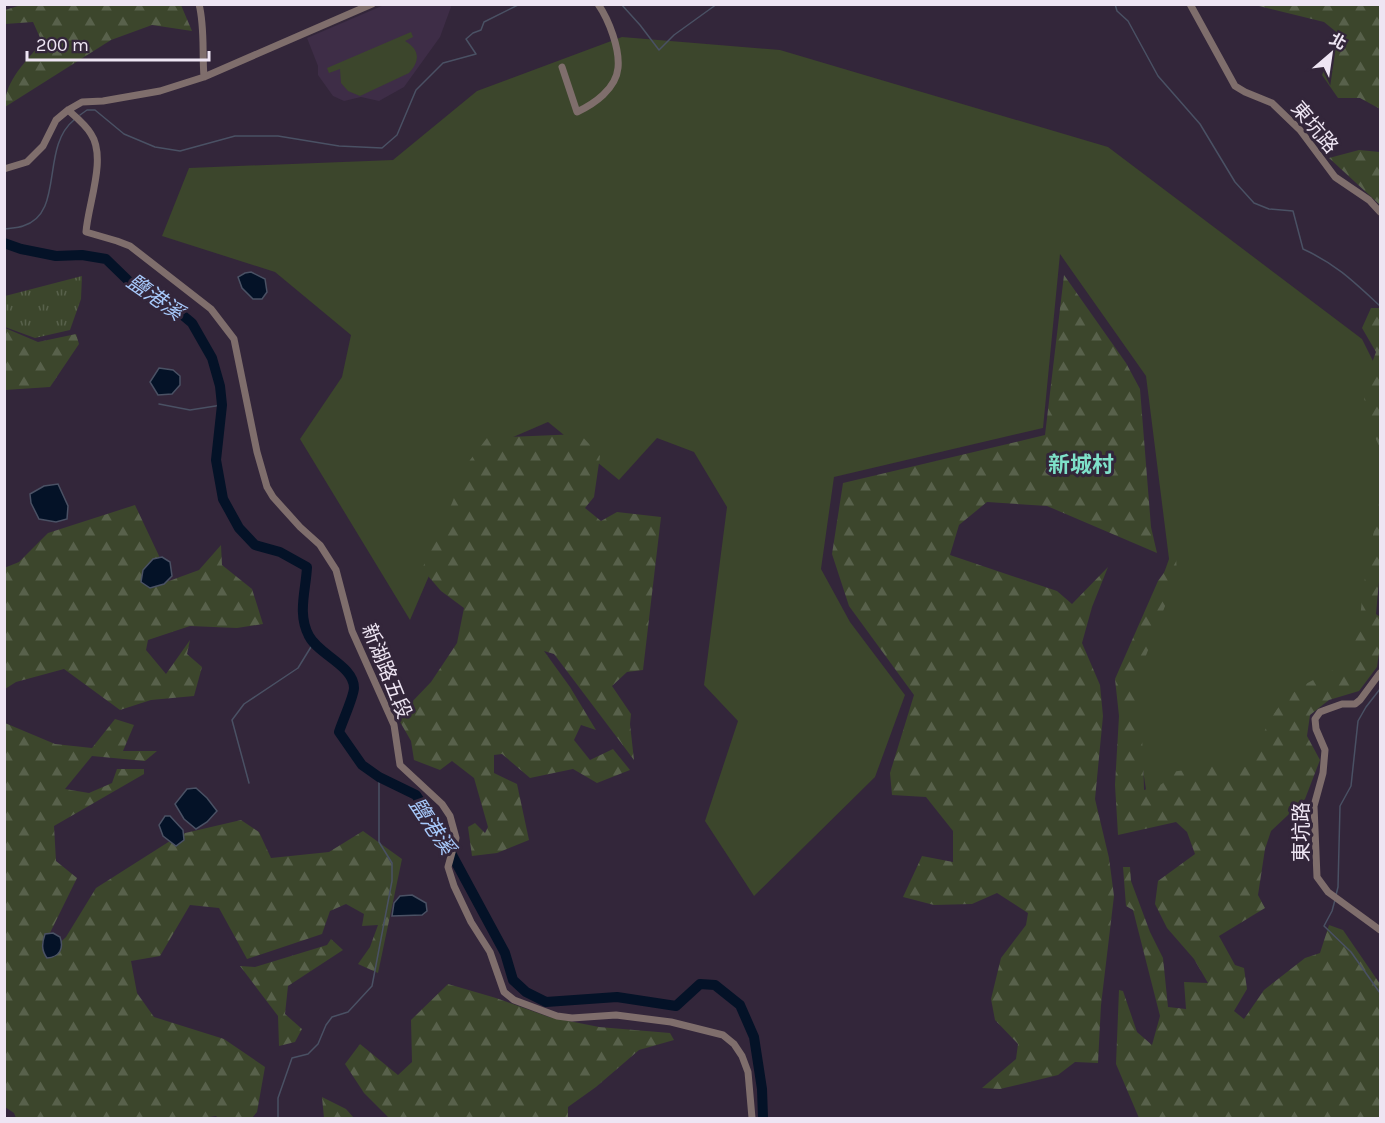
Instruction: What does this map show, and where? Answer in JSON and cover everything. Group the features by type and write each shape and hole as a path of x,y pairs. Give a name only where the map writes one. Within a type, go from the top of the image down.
{"street":[{"path":"199,4 203,18 204,77"},
{"path":"4,169 27,162 43,146 56,120 82,102 103,101 160,91 204,77 372,4"},
{"path":"562,68 577,112 593,105 613,82 618,68 615,44 607,16 598,4"},
{"name":"東坑路","path":"1190,4 1235,86 1272,103 1300,130 1335,177 1369,201 1380,212"},
{"name":"新湖路五段","path":"68,110 90,132 95,141 97,172 87,213 86,232 130,246 211,309 234,339 257,452 267,487 300,527 320,545 336,570 352,631 394,725 400,765 442,804 455,828 454,848 448,867 471,922 490,952 504,992 514,1000 557,1016 572,1018 616,1016 671,1022 723,1035 738,1050 748,1072 752,1119"},
{"name":"東坑路","path":"1380,673 1355,704 1342,704 1320,712 1315,719 1316,729 1325,750 1325,762 1314,806 1317,878 1328,892 1380,930"}],"shaded area":[{"path":"384,5 450,5 451,7 440,37 404,87 379,101 361,97 344,101 333,96 318,75 318,66 307,38"}],"green space":[{"path":"21,5 181,5 192,31 152,25 111,40 5,107 12,80 42,42 33,22 5,24 5,10"},
{"path":"1255,5 1380,5 1380,109 1360,98 1338,98 1322,75 1340,35 1324,22"},
{"path":"411,32 413,37 405,41 416,51 417,59 409,73 360,96 348,91 341,83 340,69 329,73 327,68"},
{"path":"622,37 780,50 1108,147 1362,339 1380,375 1380,538 1362,664 1297,709 1261,773 1149,809 1128,673 1169,559 1146,376 1060,254 1043,428 834,477 821,569 850,622 905,695 875,777 754,896 705,821 738,721 704,685 727,507 694,452 657,438 619,480 548,422 483,450 410,620 300,439 342,377 351,335 275,272 162,236 189,168 393,160 477,91"},
{"path":"1359,150 1380,152 1380,205 1329,158"},
{"path":"1064,275 1126,363 1140,389 1151,527 1157,553 1047,506 987,502 959,525 950,555 1057,591 1072,604 1108,567 1092,607 1082,643 1100,685 1103,716 1095,799 1109,858 1114,896 1101,1005 1098,1063 1075,1062 1058,1075 1000,1089 982,1088 1016,1059 1018,1044 995,1020 991,999 1001,958 1026,925 1028,913 997,893 972,904 934,905 903,897 922,856 953,862 953,831 926,797 892,795 890,773 914,695 849,606 832,554 843,483 1045,435"},
{"path":"82,276 81,299 70,330 35,338 5,327 5,296"},
{"path":"1371,308 1380,308 1380,448 1367,420 1363,388 1376,352 1362,328"},
{"path":"5,328 38,342 76,334 79,344 50,387 5,390"},
{"path":"580,434 600,456 594,497 585,508 601,521 617,512 661,517 643,670 627,672 612,686 631,714 634,760 554,654 544,651 570,687 596,730 581,725 574,740 590,760 613,749 630,770 597,783 573,769 530,778 502,754 494,755 494,773 517,784 529,840 497,853 472,856 468,827 475,823 485,833 488,827 474,778 452,761 440,770 414,760 411,741 387,699 409,705 431,682 457,643 464,608 441,591 422,569 467,464 487,438"},
{"path":"1380,498 1380,570 1376,614 1380,617 1380,646 1377,667 1359,691 1329,700 1310,715 1307,736 1320,760 1305,799 1271,831 1265,849 1258,895 1265,908 1219,936 1235,965 1244,968 1247,989 1234,1011 1244,1019 1264,990 1305,958 1320,953 1329,925 1343,930 1380,984 1380,1118 1139,1118 1116,1064 1119,990 1123,991 1137,1032 1152,1045 1160,1016 1133,910 1126,906 1123,867 1130,867 1131,881 1150,932 1163,958 1168,1007 1186,1009 1184,982 1208,983 1194,959 1167,928 1155,904 1158,881 1195,854 1187,832 1176,822 1118,835 1115,785 1119,716 1115,679 1158,581 1176,556 1177,575 1145,658 1139,687 1144,790 1162,784 1171,772 1215,766 1249,767 1279,706 1306,684 1347,664 1359,629 1363,589"},
{"path":"135,505 160,558 154,574 169,581 199,570 221,545 222,565 252,589 263,624 237,628 190,626 148,640 146,650 166,674 190,640 187,654 202,667 194,696 151,700 120,710 64,669 16,682 5,689 4,568 19,562 48,533"},
{"path":"115,719 134,725 123,751 157,751 145,761 92,756 65,789 89,793 112,783 117,769 144,769 144,774 54,826 56,861 77,878 46,941 51,951 66,937 96,888 181,834 241,820 259,832 271,858 329,852 363,831 402,859 378,973 358,964 370,947 378,925 362,926 364,914 346,904 330,911 322,934 247,959 219,908 190,905 160,956 131,961 137,993 154,1017 224,1039 265,1067 257,1112 252,1118 218,1118 216,1116 204,1118 16,1118 14,1113 5,1107 5,723 55,744 92,748"},
{"path":"331,939 343,950 288,986 285,1014 302,1029 295,1042 279,1046 278,1016 240,966 255,967 327,945"},
{"path":"448,984 549,1017 599,1027 670,1033 674,1040 639,1050 596,1087 568,1107 568,1118 389,1118 364,1093 345,1064 360,1044 398,1075 412,1062 411,1020"},
{"path":"322,1097 346,1109 354,1118 324,1118"}],"water":[{"path":"251,272 265,279 267,292 262,299 253,299 242,288 238,277"},
{"path":"159,368 173,370 180,376 180,385 172,394 158,395 150,382"},
{"path":"58,484 68,506 67,519 56,522 39,519 31,503 30,494 44,486"},
{"path":"162,557 170,562 172,576 164,584 150,588 141,582 143,570 153,559"},
{"path":"196,788 217,811 207,822 196,829 184,819 175,804 187,789"},
{"path":"165,816 170,816 183,830 184,840 176,846 163,836 159,825"},
{"path":"412,895 426,903 427,911 422,915 392,916 394,903 400,896"},
{"path":"53,933 60,937 61,948 58,954 47,958 43,949 43,940 45,934"}],"waterway":[{"path":"80,115 87,110 95,110 124,134 155,147 180,151 235,136 278,136 339,146 382,148 397,135 416,90 443,63 476,54 466,39 481,30 484,22 520,4"},
{"path":"621,4 659,50 674,35 717,4"},
{"path":"1115,4 1117,11 1128,21 1158,76 1200,124 1235,182 1254,203 1269,209 1293,211 1303,249 1335,267 1380,306"},
{"path":"4,229 23,226 36,219 44,208 58,146 64,132 74,120"},
{"name":"鹽港溪","path":"4,243 56,256 82,255 106,259 141,293 180,313 192,323 212,358 220,386 222,405 216,460 223,499 239,528 255,545 280,552 307,567 303,602 305,628 314,643 348,673 354,688 339,732 362,765 379,777 416,795 438,829 505,953 513,980 526,992 546,1002 617,997 676,1006 700,984 715,985 740,1005 754,1037 762,1089 763,1118"},
{"path":"159,404 190,410 222,405"},
{"path":"249,783 232,720 244,704 298,668 314,642"},
{"path":"1336,895 1340,806 1351,786 1358,721 1380,689"},
{"path":"278,1118 278,1098 292,1058 308,1054 318,1044 332,1017 348,1012 372,986 392,881 392,863 379,842 379,777"},
{"path":"1335,900 1324,926 1351,952 1380,993"}],"district":[{"name":"新城村","path":"1081,464"}]}
